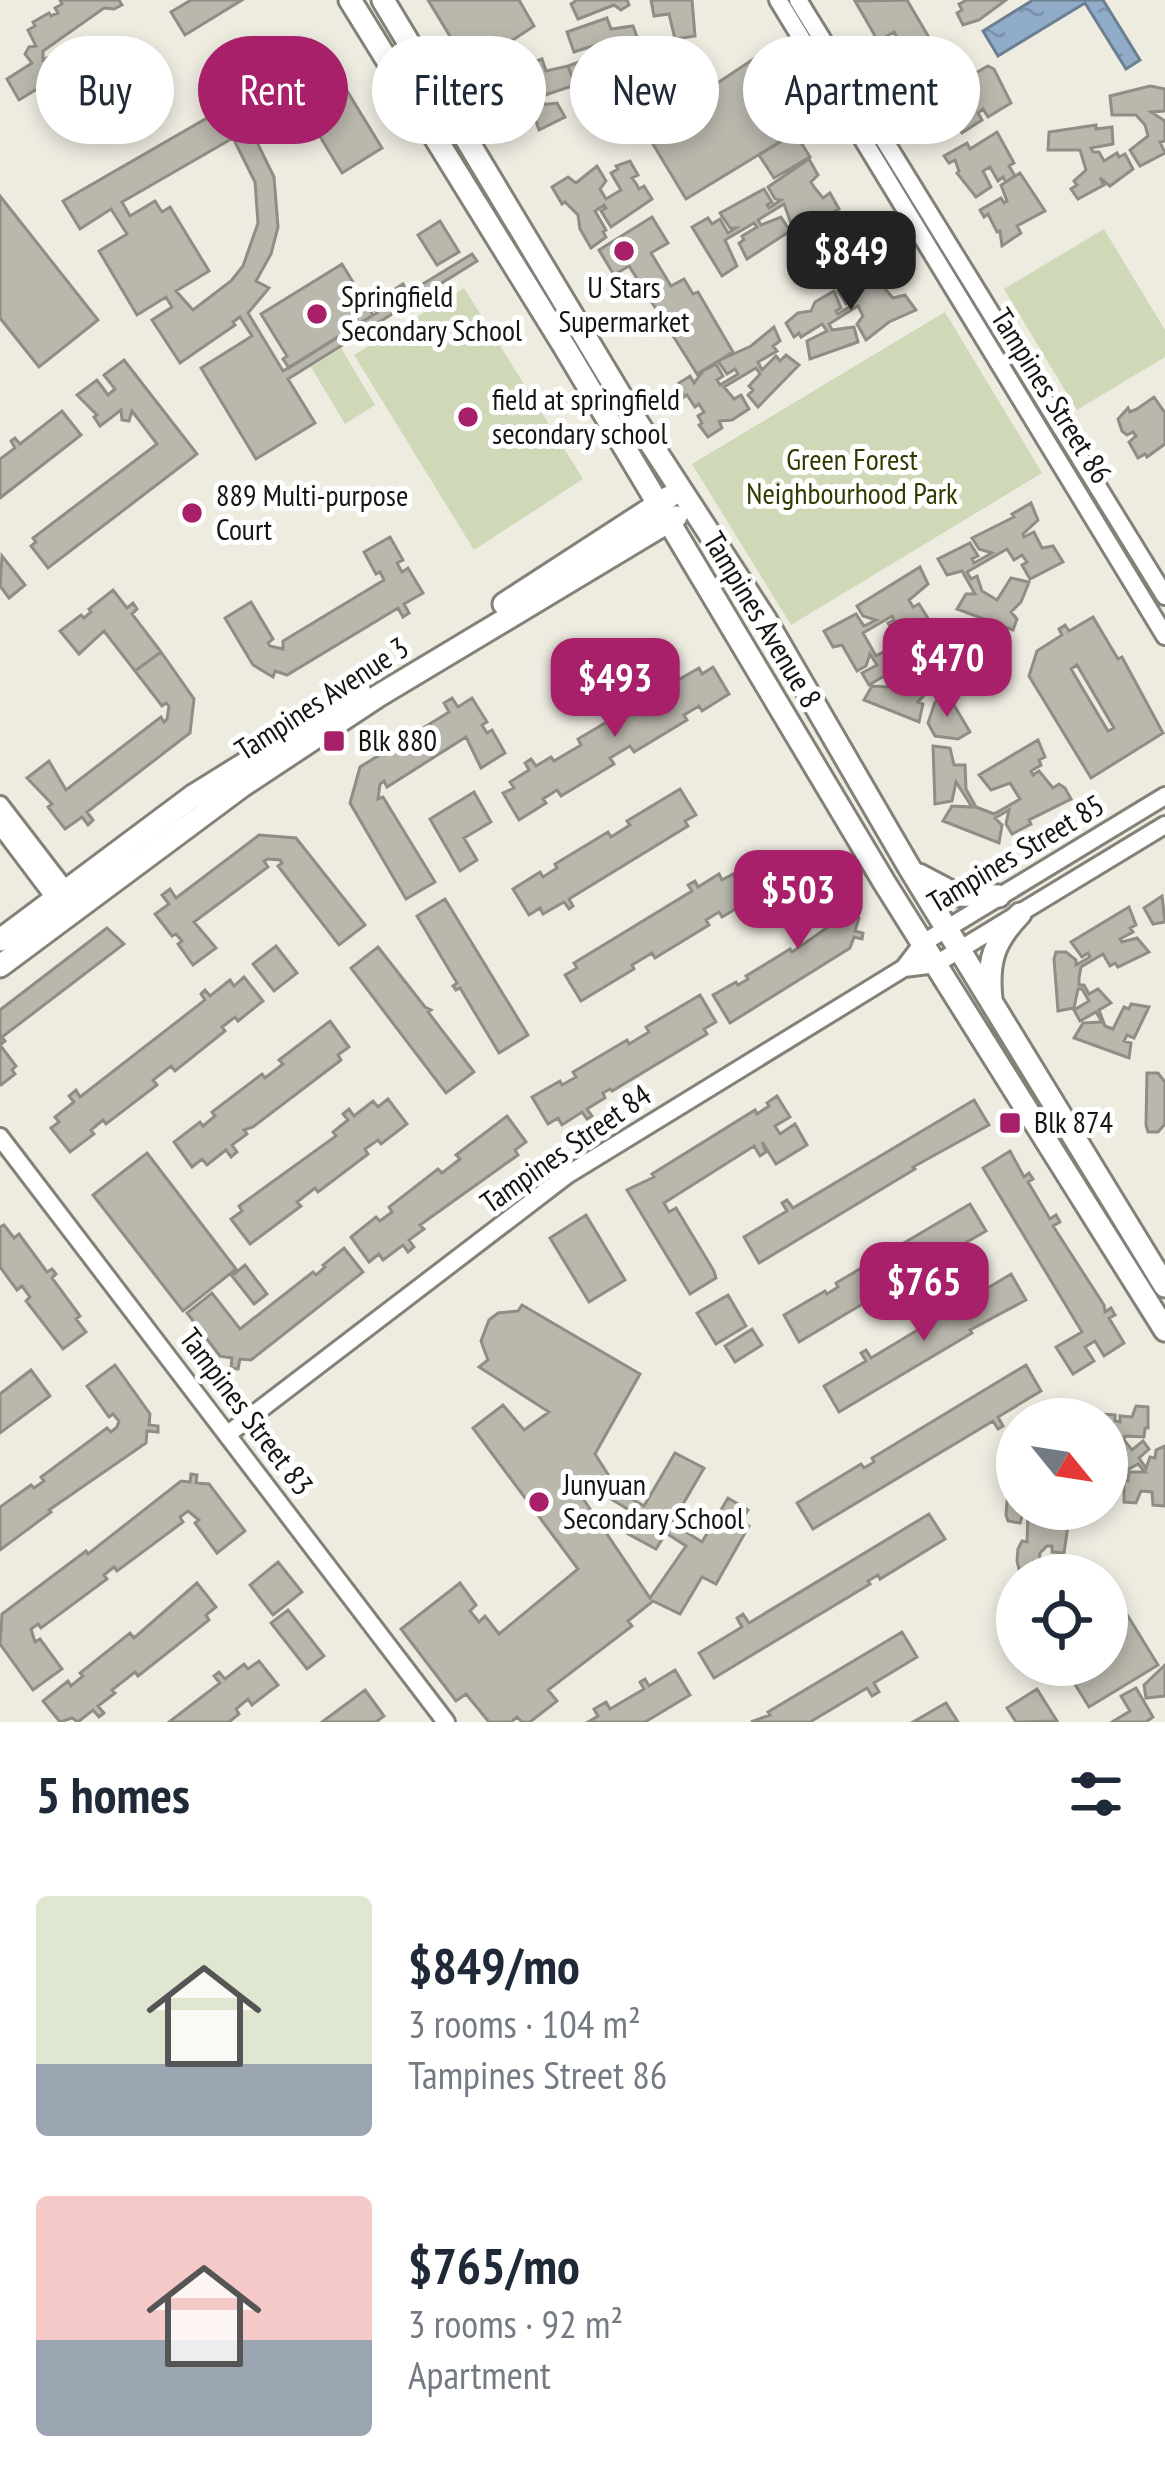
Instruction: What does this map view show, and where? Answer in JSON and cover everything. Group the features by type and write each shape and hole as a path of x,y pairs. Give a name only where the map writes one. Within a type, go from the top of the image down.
{"street":[{"name":"Tampines Street 86","path":"778,0 1165,636"},
{"name":"Tampines Street 86","path":"798,0 1165,596"},
{"path":"356,9 384,1"},
{"name":"Tampines Avenue 8","path":"384,1 686,499 765,619 909,867 1165,1286"},
{"name":"Tampines Avenue 8","path":"356,9 922,943 1165,1330"},
{"name":"Tampines Avenue 3","path":"0,940 66,901 271,746 686,499"},
{"name":"Tampines Street 85","path":"904,968 922,943 1165,796"},
{"path":"0,805 66,901"},
{"name":"Tampines Street 85","path":"959,950 1165,825"},
{"path":"0,826 66,901"},
{"path":"909,867 945,891 999,896"},
{"name":"Tampines Avenue 3","path":"0,966 66,901"},
{"path":"992,1003 992,951 999,935 1020,914"},
{"name":"Tampines Street 84","path":"228,1434 567,1175 904,968 936,964 959,950"},
{"name":"Tampines Street 83","path":"0,1137 446,1722"}],"green space":[{"path":"1104,229 1165,330 1165,357 1077,410 1004,289"},
{"name":"field at springfield secondary school","path":"464,288 583,479 474,550 354,355"},
{"name":"Green Forest Neighbourhood Park","path":"945,312 1042,473 791,625 692,464"},
{"path":"341,348 375,405 345,424 311,367"}],"water":[{"path":"1033,0 1103,0 1140,60 1126,69 1085,3 998,56 983,31"}],"building":[{"path":"60,0 119,0 122,5 104,8 64,36 36,36 36,46 28,30 35,26 33,22 58,13 55,8 62,4"},
{"path":"191,0 242,0 185,35 171,12"},
{"path":"428,0 519,0 534,26 519,36 450,36"},
{"path":"577,0 627,0 629,5 621,10 614,5 578,19 571,4"},
{"path":"651,0 692,0 695,36 674,36 669,14 654,16"},
{"path":"907,0 928,36 896,36 894,32 875,36 855,1"},
{"path":"1006,0 979,20 963,25 957,13 962,10 959,4"},
{"path":"607,18 611,29 633,26 637,36 570,36 570,41 567,32"},
{"path":"36,46 36,90 19,100 7,79 32,63 25,54"},
{"path":"568,66 570,87 546,95 546,71"},
{"path":"743,66 743,144 776,144 686,199 653,144 719,144 719,82"},
{"path":"988,66 994,69 1011,103 988,117 983,109 980,111 980,71"},
{"path":"1150,86 1165,89 1165,111 1151,112 1165,121 1165,141 1160,142 1165,153 1140,166 1130,150 1148,136 1145,125 1136,115 1112,115 1110,96"},
{"path":"348,92 372,132 372,144 382,148 342,173 325,144 348,144"},
{"path":"557,103 565,117 546,126 546,104"},
{"path":"198,123 198,144 223,144 122,202 130,216 155,201 162,212 170,207 209,271 176,291 193,310 243,266 258,223 255,182 236,144 258,144 274,177 278,227 271,254 256,281 269,288 248,313 283,371 377,313 371,305 403,284 408,293 472,254 477,261 288,379 315,423 256,459 201,368 252,336 240,317 180,363 152,320 172,307 166,297 137,315 99,251 127,234 111,209 80,229 63,201 162,144 174,144 174,137"},
{"path":"1096,125 1096,129 1112,127 1113,144 1091,148 1093,152 1099,152 1104,161 1125,154 1133,169 1110,186 1100,178 1104,185 1078,199 1071,189 1086,170 1080,150 1048,150 1049,132"},
{"path":"997,132 1014,163 1009,166 1015,176 998,181 990,167 983,171 991,187 976,197 957,173 955,160 949,163 944,156 965,144 970,149"},
{"path":"777,144 802,144 810,157 774,178 759,155"},
{"path":"809,159 818,175 811,182 814,187 823,198 830,193 839,209 795,234 784,204 758,220 761,225 781,217 790,231 747,259 739,243 757,227 754,223 725,240 737,266 722,276 692,227 708,218 712,224 720,219 728,233 736,228 730,228 720,213 764,189 772,202 769,208 781,200 768,187"},
{"path":"630,161 638,175 632,178 652,199 611,227 601,211 604,205 595,211 606,237 591,248 578,215 562,204 552,187 568,177 576,183 597,166 606,181 600,189 606,199 621,190 611,173"},
{"path":"1020,173 1045,211 1017,226 1021,233 1002,246 1000,231 980,210 1001,198 1007,201 1001,185"},
{"path":"0,196 98,320 39,367 0,318"},
{"path":"652,217 668,243 651,253 671,286 684,279 693,294 698,292 733,352 697,374 629,266 614,275 599,250"},
{"path":"440,221 459,252 437,265 418,235"},
{"path":"880,263 888,279 883,282 886,290 893,298 905,295 916,310 889,322 866,340 857,324 863,316 858,306 829,324 832,330 854,327 858,342 810,359 807,341 827,331 822,324 794,337 786,323 798,313 811,311 815,302 834,291 841,308 838,314 852,305 838,291"},
{"path":"342,264 373,315 289,368 283,359 287,356 261,314"},
{"path":"774,327 780,341 773,346 777,351 758,362 762,370 776,356 780,361 786,355 799,365 758,407 748,395 760,374 756,368 724,387 734,399 741,395 749,409 732,420 719,421 722,428 708,437 699,425 698,416 704,412 684,397 679,383 690,376 694,383 716,364 723,376 717,380 720,385 738,374 735,369 727,374 718,361 751,346"},
{"path":"124,360 197,454 48,568 31,546 36,542 33,538 157,444 132,411 129,421 122,420 121,410 100,426 97,415 77,395 97,380 108,395 115,389 104,375"},
{"path":"1154,397 1165,413 1165,444 1138,458 1129,442 1136,436 1122,431 1118,419 1128,408 1130,412"},
{"path":"62,411 81,435 0,498 0,459 15,448 11,441 15,438 20,444"},
{"path":"1031,503 1038,520 1024,537 1034,532 1042,548 1053,546 1063,562 1030,579 1022,555 1014,560 1007,549 967,572 971,579 977,576 982,591 997,600 1011,578 1029,582 1011,612 1017,619 1013,630 957,609 966,594 975,594 962,571 947,575 938,559 970,543 978,556 972,559 974,563 992,553 979,549 972,538"},
{"path":"390,537 403,560 397,563 402,572 408,568 423,593 404,604 409,613 403,617 398,608 287,675 275,671 273,677 253,665 225,618 251,602 273,639 270,646 283,649 283,641 384,580 364,552"},
{"path":"2,556 25,585 9,598 0,586"},
{"path":"920,567 928,584 909,600 913,607 919,604 929,620 896,637 888,623 894,620 892,616 863,633 876,656 885,651 898,666 887,673 896,688 903,691 916,669 933,673 918,702 923,704 919,722 864,700 872,686 888,687 884,676 869,685 862,673 877,665 870,654 866,666 857,671 842,645 833,647 824,631 856,614 864,626 876,620 863,616 857,606"},
{"path":"113,590 127,608 133,603 137,609 132,614 161,652 135,671 104,631 79,654 60,631 81,615 84,618"},
{"path":"1093,617 1118,659 1122,657 1163,733 1091,778 1029,676 1037,651 1062,635 1059,629 1065,625 1069,631","holes":["1077,665 1114,728 1108,731 1071,669"]},
{"path":"161,652 194,699 190,733 87,812 93,820 88,825 82,817 65,829 48,807 52,804 27,778 49,761 66,790 161,717 164,722 169,706 162,706 135,671"},
{"path":"713,667 729,694 702,711 699,706 684,715 687,720 634,752 630,746 610,758 614,764 561,796 557,790 519,820 503,793 514,788 510,782 529,770 525,763 531,759 536,766 551,757 554,761 581,745 578,739 627,710 630,715 656,700 653,694 671,684 666,676 673,672 678,680 699,668 702,674"},
{"path":"948,695 970,732 958,739 935,736 928,723 935,702"},
{"path":"452,698 458,707 472,698 487,722 482,725 487,733 492,730 505,753 481,768 466,737 387,787 384,781 380,784 378,799 383,797 435,882 406,899 350,803 360,767 449,712 444,703"},
{"path":"1038,740 1045,757 1031,771 1033,775 1039,771 1053,788 1059,784 1065,788 1071,799 1012,834 1006,824 1009,810 995,818 1002,825 999,843 943,821 952,806 972,807 956,782 952,801 935,804 933,746 950,748 954,765 965,765 966,789 976,807 994,814 1020,799 1010,783 991,790 979,775"},
{"path":"680,789 696,815 685,821 688,826 569,899 573,906 569,909 564,902 543,914 540,908 529,915 513,889 540,872 543,877 557,868 555,864 608,832 611,837 630,825 627,821"},
{"path":"474,792 491,822 464,838 477,860 460,871 430,819"},
{"path":"259,835 296,838 365,925 339,945 278,866 280,860 268,859 264,861 268,867 194,922 216,948 193,965 178,944 182,941 155,914 169,904 162,895 170,889 176,898"},
{"path":"832,870 859,918 855,931 863,933 862,939 854,937 850,948 730,1023 713,995 738,985 828,927 804,887"},
{"path":"719,874 722,880 733,874 749,901 722,917 719,912 706,920 709,925 655,958 652,953 581,1001 565,975 577,968 574,963 692,891 688,885 695,881 698,887"},
{"path":"1162,896 1165,922 1153,924 1144,908"},
{"path":"445,899 528,1035 499,1053 460,988 453,986 457,983 417,916"},
{"path":"1129,907 1136,925 1120,939 1137,938 1149,952 1118,967 1110,966 1103,954 1081,967 1079,985 1089,994 1098,989 1111,1003 1099,1010 1105,1026 1113,1029 1124,1007 1149,1007 1134,1038 1127,1035 1124,1041 1131,1043 1129,1058 1074,1038 1083,1023 1102,1022 1096,1012 1080,1021 1074,1010 1089,1001 1082,989 1078,989 1074,1008 1058,1011 1054,959 1056,952 1066,952 1076,965 1090,957 1088,953 1082,957 1071,942"},
{"path":"107,928 124,944 2,1037 5,1041 0,1045 0,1010"},
{"path":"276,946 297,973 274,991 253,964"},
{"path":"378,947 431,1010 428,1012 474,1072 446,1093 351,968"},
{"path":"244,977 263,1001 222,1027 225,1031 175,1071 171,1066 153,1080 157,1085 106,1124 103,1120 91,1130 94,1134 70,1152 51,1128 59,1122 55,1117 74,1102 69,1096 76,1090 80,1097 205,1000 201,994 205,990 210,996 230,980 234,986"},
{"path":"700,995 716,1022 704,1029 707,1034 603,1093 605,1098 587,1109 592,1116 587,1119 582,1112 562,1125 558,1118 548,1124 532,1097 576,1077 573,1072 649,1032 646,1027"},
{"path":"330,1021 349,1047 338,1055 341,1060 244,1130 247,1134 232,1145 237,1152 231,1157 226,1150 207,1165 202,1159 192,1167 174,1142 200,1122 203,1126 215,1116 212,1112 262,1074 265,1078 283,1064 279,1060"},
{"path":"0,1045 16,1066 15,1074 1,1085 0,1084"},
{"path":"1147,1073 1158,1073 1165,1082 1165,1124 1158,1132 1148,1132 1146,1125"},
{"path":"777,1096 790,1117 775,1126 780,1134 795,1124 807,1145 776,1164 762,1142 766,1152 760,1156 754,1146 664,1203 669,1212 676,1208 716,1278 690,1294 627,1190 755,1110 757,1114"},
{"path":"388,1099 407,1124 381,1144 378,1140 365,1149 368,1154 318,1192 315,1188 297,1202 301,1206 250,1244 231,1219 242,1211 239,1206 336,1136 333,1132 348,1120 343,1114 349,1109 354,1116 373,1101 378,1107"},
{"path":"974,1100 989,1125 759,1263 744,1237 787,1211 782,1203 787,1200 793,1208"},
{"path":"507,1116 526,1142 515,1150 518,1155 420,1225 424,1229 409,1240 414,1247 408,1252 403,1245 383,1260 379,1254 369,1262 351,1237 376,1217 380,1221 392,1212 389,1207 438,1169 442,1173 460,1159 456,1155"},
{"path":"1010,1151 1024,1177 1029,1173 1033,1179 1028,1182 1050,1219 1056,1215 1060,1222 1053,1226 1105,1312 1111,1308 1115,1315 1109,1318 1124,1343 1104,1356 1095,1341 1085,1347 1094,1361 1073,1374 1056,1347 1082,1332 983,1168"},
{"path":"147,1153 236,1269 183,1311 93,1195"},
{"path":"970,1204 986,1231 941,1257 946,1265 941,1268 936,1260 799,1342 784,1315 827,1294 838,1287 836,1283"},
{"path":"586,1215 625,1280 589,1302 550,1238"},
{"path":"4,1225 14,1238 19,1234 47,1272 52,1269 56,1274 52,1278 80,1316 76,1319 86,1332 63,1349 26,1301 30,1297 22,1286 17,1290 0,1267 0,1227"},
{"path":"344,1248 363,1272 251,1360 240,1359 238,1369 231,1368 232,1358 220,1356 187,1313 212,1293 240,1329 313,1272 316,1275"},
{"path":"245,1265 267,1294 254,1304 232,1276"},
{"path":"1011,1274 1026,1300 839,1412 824,1386 866,1361 861,1353 866,1350 871,1358"},
{"path":"728,1295 746,1326 716,1344 697,1313"},
{"path":"522,1305 640,1374 595,1454 618,1490 644,1506 675,1453 704,1468 672,1523 702,1542 728,1498 748,1510 741,1521 749,1526 716,1584 702,1577 680,1614 653,1601 628,1621 632,1626 548,1690 557,1701 530,1722 517,1717 511,1722 489,1722 466,1694 456,1701 401,1629 460,1583 476,1605 470,1611 479,1622 485,1616 499,1634 578,1569 473,1428 503,1405 524,1430 549,1412 479,1367 488,1360 481,1341 489,1320 498,1313 518,1311","holes":["593,1488 639,1516 628,1534 656,1549 666,1533 686,1546 650,1598 582,1497"]},
{"path":"752,1329 762,1345 735,1362 725,1346"},
{"path":"115,1365 150,1414 149,1425 158,1426 158,1432 147,1431 146,1443 0,1550 0,1507 44,1481 41,1477 107,1428 111,1432 117,1427 119,1421 113,1414 109,1417 87,1386"},
{"path":"1026,1365 1041,1391 1029,1398 996,1398 996,1426 993,1421 813,1529 797,1503 861,1464 864,1468 874,1462 872,1458"},
{"path":"31,1370 50,1396 0,1433 0,1394"},
{"path":"1136,1406 1148,1407 1144,1437 1128,1436 1128,1417"},
{"path":"1143,1441 1149,1449 1139,1458 1146,1468 1156,1450 1165,1446 1165,1506 1153,1505 1152,1492 1141,1491 1136,1503 1128,1502 1129,1472 1145,1472 1138,1464 1128,1469 1128,1445 1132,1450"},
{"path":"191,1474 197,1475 196,1483 209,1484 245,1531 217,1553 195,1523 199,1520 188,1511 180,1517 183,1522 117,1571 114,1567 104,1575 107,1579 41,1628 38,1624 31,1629 35,1642 40,1639 62,1669 33,1690 0,1644 2,1614 181,1481 190,1482"},
{"path":"929,1514 945,1539 880,1579 878,1575 868,1581 870,1584 714,1678 699,1653 742,1627 737,1618 743,1614 749,1623"},
{"path":"1027,1530 1067,1530 1064,1553 1052,1552 1052,1546 1047,1546 1040,1554 1018,1554 1022,1541 1027,1542"},
{"path":"278,1562 302,1592 273,1615 250,1585"},
{"path":"197,1583 216,1607 206,1615 209,1620 138,1676 135,1672 112,1690 115,1693 98,1706 104,1713 99,1717 93,1710 78,1722 72,1718 60,1722 43,1701 68,1681 71,1686 83,1676 80,1673 130,1633 134,1638"},
{"path":"288,1610 324,1656 307,1669 271,1623"},
{"path":"1128,1616 1158,1665 1128,1683"},
{"path":"902,1632 917,1657 874,1683 879,1692 872,1696 867,1688 810,1722 751,1722 770,1715 768,1712"},
{"path":"259,1661 278,1685 252,1705 248,1699 229,1722 169,1722 220,1683 214,1676 219,1672 225,1679 244,1664 248,1669"},
{"path":"1165,1665 1165,1696 1146,1698 1144,1685"},
{"path":"675,1670 690,1695 645,1722 588,1722 598,1716 594,1709 606,1702 610,1709 644,1689 640,1682 645,1679 649,1686"},
{"path":"1076,1686 1124,1686 1089,1707"},
{"path":"1136,1688 1153,1717 1146,1722 1112,1722 1130,1711 1121,1696"},
{"path":"1037,1689 1057,1721 1016,1722 1007,1708"},
{"path":"365,1690 384,1716 376,1722 322,1722"},
{"path":"946,1703 958,1722 913,1722"}],"place":[{"name":"U Stars Supermarket","path":"624,251"},
{"name":"Springfield Secondary School","path":"317,314"},
{"name":"field at springfield secondary school","path":"468,417"},
{"name":"889 Multi-purpose Court","path":"192,513"},
{"name":"Blk 880","path":"334,741"},
{"name":"Blk 874","path":"1010,1123"},
{"name":"Junyuan Secondary School","path":"539,1502"}]}
